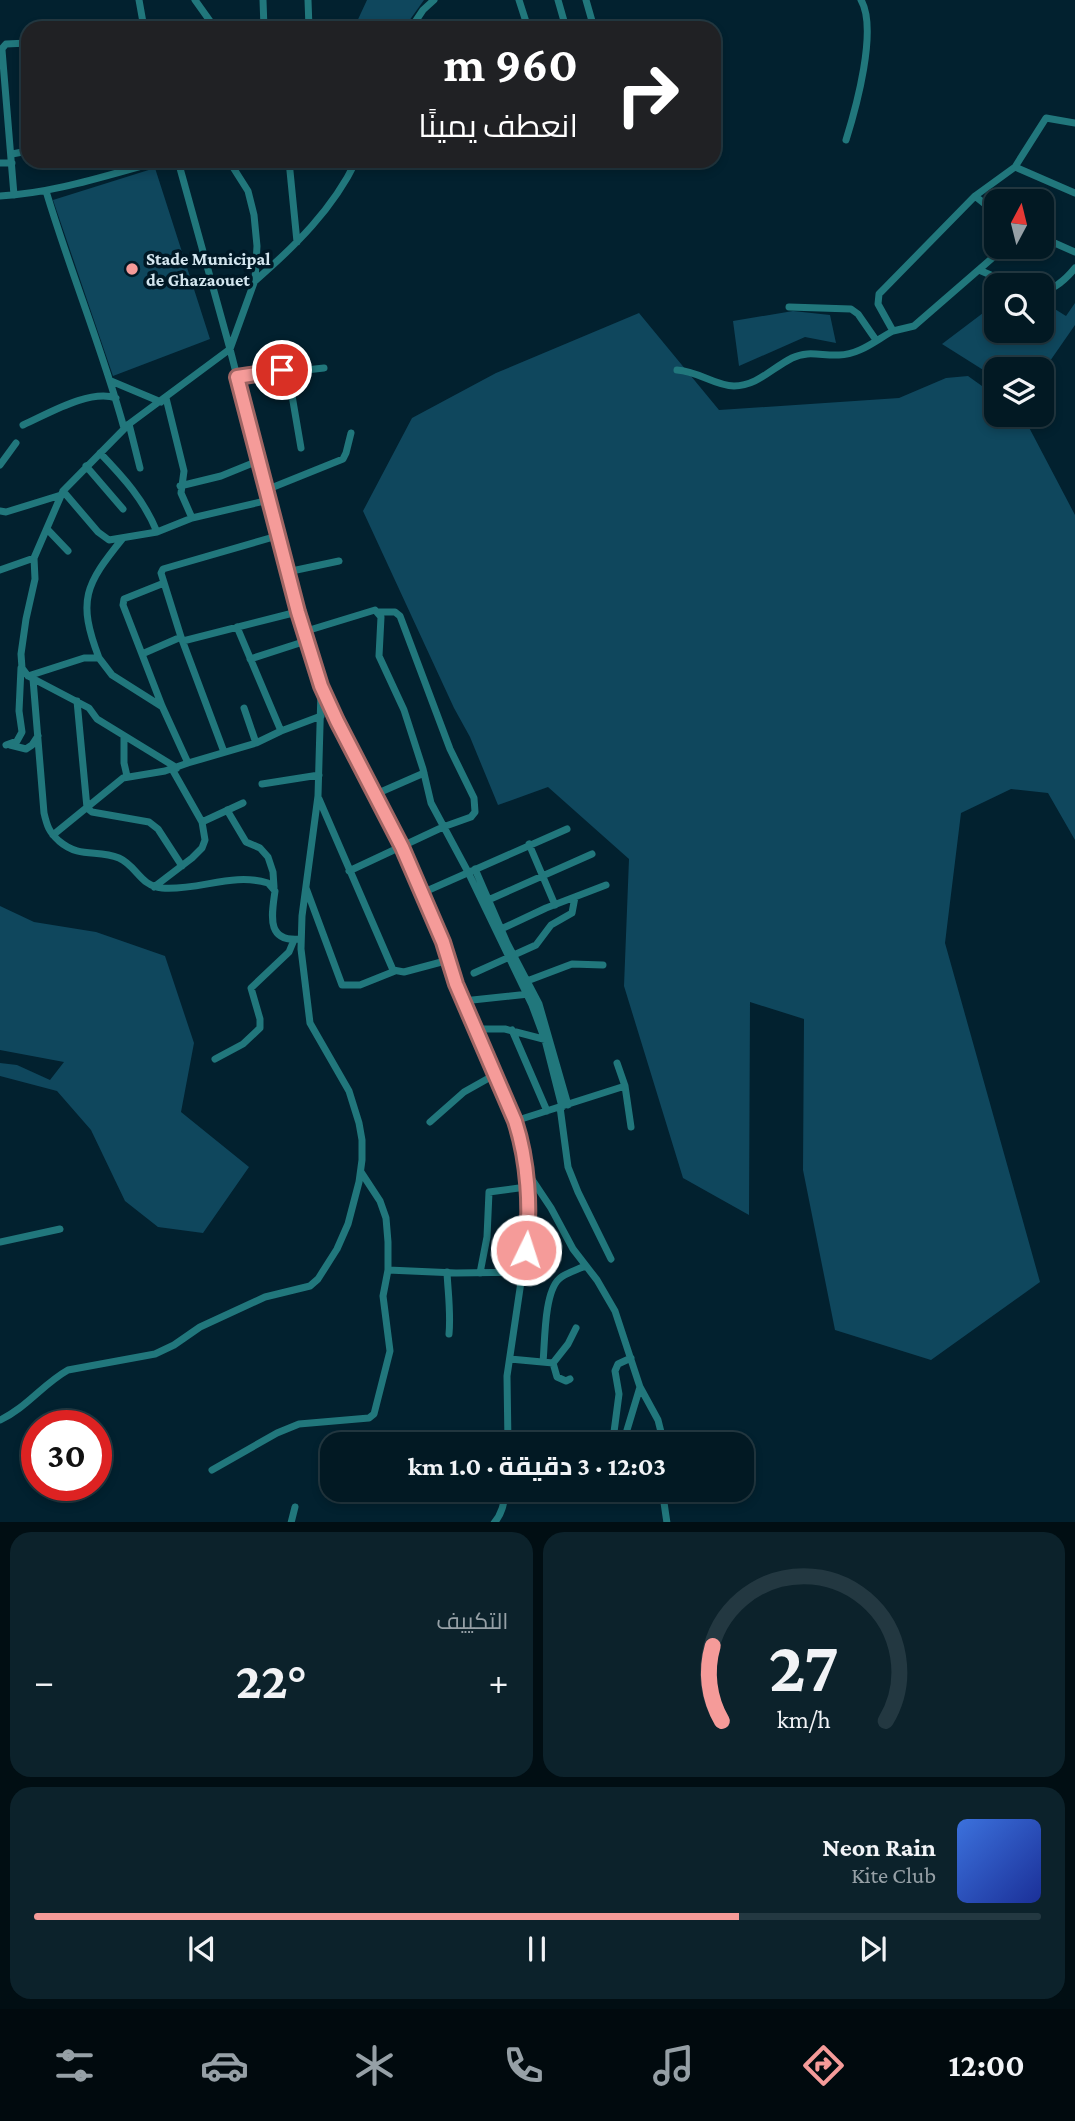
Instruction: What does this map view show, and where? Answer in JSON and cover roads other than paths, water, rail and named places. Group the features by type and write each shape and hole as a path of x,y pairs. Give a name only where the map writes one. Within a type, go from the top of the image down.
{"street":[{"path":"139,0 143,21"},
{"path":"195,0 210,21"},
{"path":"262,0 264,21"},
{"path":"308,0 309,21"},
{"path":"416,21 434,0"},
{"path":"519,0 526,21"},
{"path":"558,0 564,21"},
{"path":"586,0 592,21"},
{"path":"846,140 856,106 867,44 868,17 862,0"},
{"path":"14,195 1,51 9,43 21,43"},
{"path":"893,331 877,297 975,196 1015,167 1046,118 1075,123"},
{"path":"0,163 21,155"},
{"path":"1015,167 1075,193"},
{"path":"0,196 47,191 133,168"},
{"path":"180,168 303,632 321,686 402,847 463,1001 515,1121 524,1168 529,1228 506,1393 508,1432"},
{"path":"38,736 26,749 8,745 20,738 22,732 19,711 23,638 34,586 34,558 62,493 86,466 127,426 230,349 256,280 257,246 252,206 241,177 234,168"},
{"path":"290,168 297,242"},
{"path":"256,280 297,242 339,190 352,168"},
{"path":"47,191 84,310 140,468"},
{"path":"975,196 984,203"},
{"path":"1054,243 1075,252"},
{"path":"677,370 691,371 723,385 735,386 754,381 792,358 807,353 840,356 864,349 893,331 914,326 991,259"},
{"path":"1054,287 1067,278 1075,268"},
{"path":"979,270 986,273"},
{"path":"789,307 851,309 858,314 876,340"},
{"path":"237,377 282,370 288,372 324,368"},
{"path":"288,372 301,448"},
{"path":"111,381 163,400"},
{"path":"23,425 91,397 106,395 116,398"},
{"path":"163,400 184,471 181,493 192,518"},
{"path":"266,490 343,459 351,433"},
{"path":"0,465 16,443"},
{"path":"100,453 138,495 157,532"},
{"path":"180,486 221,476 258,461"},
{"path":"86,466 123,509"},
{"path":"62,493 104,538 123,538 157,532 192,518 269,500"},
{"path":"0,511 6,512 62,493"},
{"path":"47,529 68,551"},
{"path":"224,752 182,639 161,573 163,569 277,536"},
{"path":"123,538 96,576 85,612 99,658 118,680 162,706"},
{"path":"0,570 34,558"},
{"path":"287,572 339,561"},
{"path":"164,583 124,599 123,606 162,706 188,763"},
{"path":"303,632 375,610 395,612 400,616 450,749 474,798 475,812 471,817 443,827 349,871"},
{"path":"142,654 182,639 298,612"},
{"path":"378,612 381,617 379,656 404,710 431,803 471,871 530,994 548,1041 563,1106 568,1167 611,1259"},
{"path":"237,626 281,731"},
{"path":"250,659 306,640"},
{"path":"30,678 84,658 99,658"},
{"path":"22,668 30,678 89,708 97,719 174,768 202,822 206,836 204,845 154,887"},
{"path":"30,678 44,813 46,825 53,835 74,852 121,859 141,879 154,887 184,888 237,879 263,881 274,887"},
{"path":"0,1420 68,1370 155,1354 200,1327 265,1297 313,1284 343,1238 360,1171 362,1140 358,1113 349,1091 310,1023 297,939 318,796 321,686"},
{"path":"77,701 87,808 92,812 149,822 158,829 182,866"},
{"path":"244,708 256,743"},
{"path":"53,835 127,776 174,768 334,715"},
{"path":"124,736 127,776"},
{"path":"376,794 424,773"},
{"path":"262,784 319,775"},
{"path":"318,796 395,971"},
{"path":"202,822 243,803"},
{"path":"227,810 246,842 260,848 268,857 273,872 273,926 282,938 297,939"},
{"path":"422,893 529,844 567,830"},
{"path":"529,844 555,905"},
{"path":"485,902 592,854"},
{"path":"498,930 606,886"},
{"path":"306,888 342,985 360,985 395,971 404,972 449,960"},
{"path":"474,973 538,944 551,925 571,915 575,897"},
{"path":"304,901 314,908"},
{"path":"215,1059 243,1044 260,1028 251,988 289,952 297,939"},
{"path":"511,956 527,981 530,994"},
{"path":"527,981 572,964 603,965"},
{"path":"463,1001 530,994"},
{"path":"476,1029 512,1030 548,1041"},
{"path":"512,1030 547,1111"},
{"path":"617,1063 625,1086 631,1127"},
{"path":"430,1122 461,1095 496,1074"},
{"path":"515,1121 625,1086"},
{"path":"524,1168 615,1311 640,1387 658,1420 661,1432"},
{"path":"212,1470 299,1424 373,1416 390,1351 383,1296 388,1270 386,1218 380,1201 360,1171"},
{"path":"480,1273 487,1237 489,1192 526,1187"},
{"path":"0,1242 60,1229"},
{"path":"544,1362 549,1305 554,1285 562,1276 585,1266"},
{"path":"388,1270 523,1272"},
{"path":"447,1272 449,1334"},
{"path":"570,1379 566,1381 557,1377 554,1363 576,1328"},
{"path":"614,1432 619,1394 615,1371 618,1364 631,1357"},
{"path":"510,1359 554,1363"},
{"path":"627,1430 640,1387"},
{"path":"499,1521 503,1502"},
{"path":"664,1502 667,1522"},
{"path":"291,1522 295,1507"}],"place":[{"name":"Stade Municipal de Ghazaouet","path":"132,269"}]}
